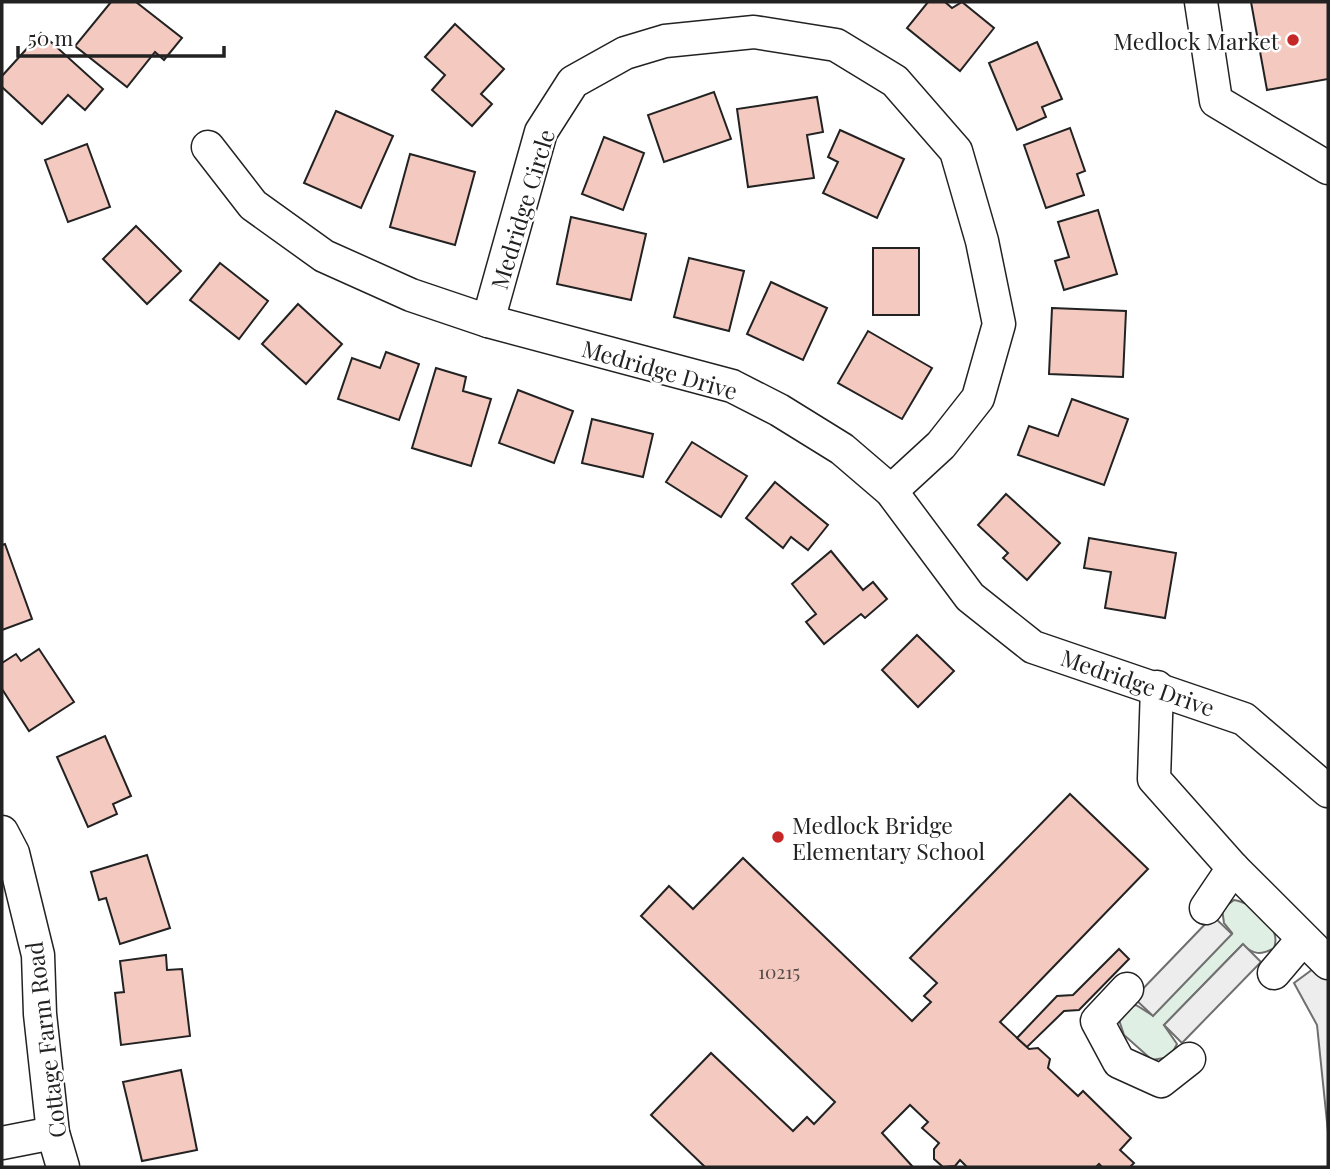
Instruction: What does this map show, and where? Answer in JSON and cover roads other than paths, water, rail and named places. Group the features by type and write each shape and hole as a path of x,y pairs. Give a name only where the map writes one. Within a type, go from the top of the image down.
{"street":[{"path":"1201,2 1216,101 1328,168"},
{"name":"Medridge Circle","path":"488,321 541,132 573,82 625,53 665,41 754,32 836,45 895,81 956,151 982,241 999,324 978,398 941,445 891,491"},
{"name":"Medridge Drive","path":"208,146 253,205 324,256 411,295 488,321 732,386 779,410 842,449 891,491 970,597 1032,647 1157,687 1244,719 1328,791"},
{"path":"1157,687 1154,779 1233,868 1302,940 1328,963"},
{"name":"Cottage Farm Road","path":"2,832 13,853 38,955 53,1133 63,1167"},
{"path":"1206,908 1233,868"},
{"path":"1274,973 1302,940"},
{"path":"1127,989 1097,1021 1119,1062 1161,1081 1189,1059"},
{"path":"2,1143 53,1133"}],"place":[{"name":"Medlock Market","path":"1293,40"},
{"name":"Medlock Bridge Elementary School","path":"778,837"}]}
